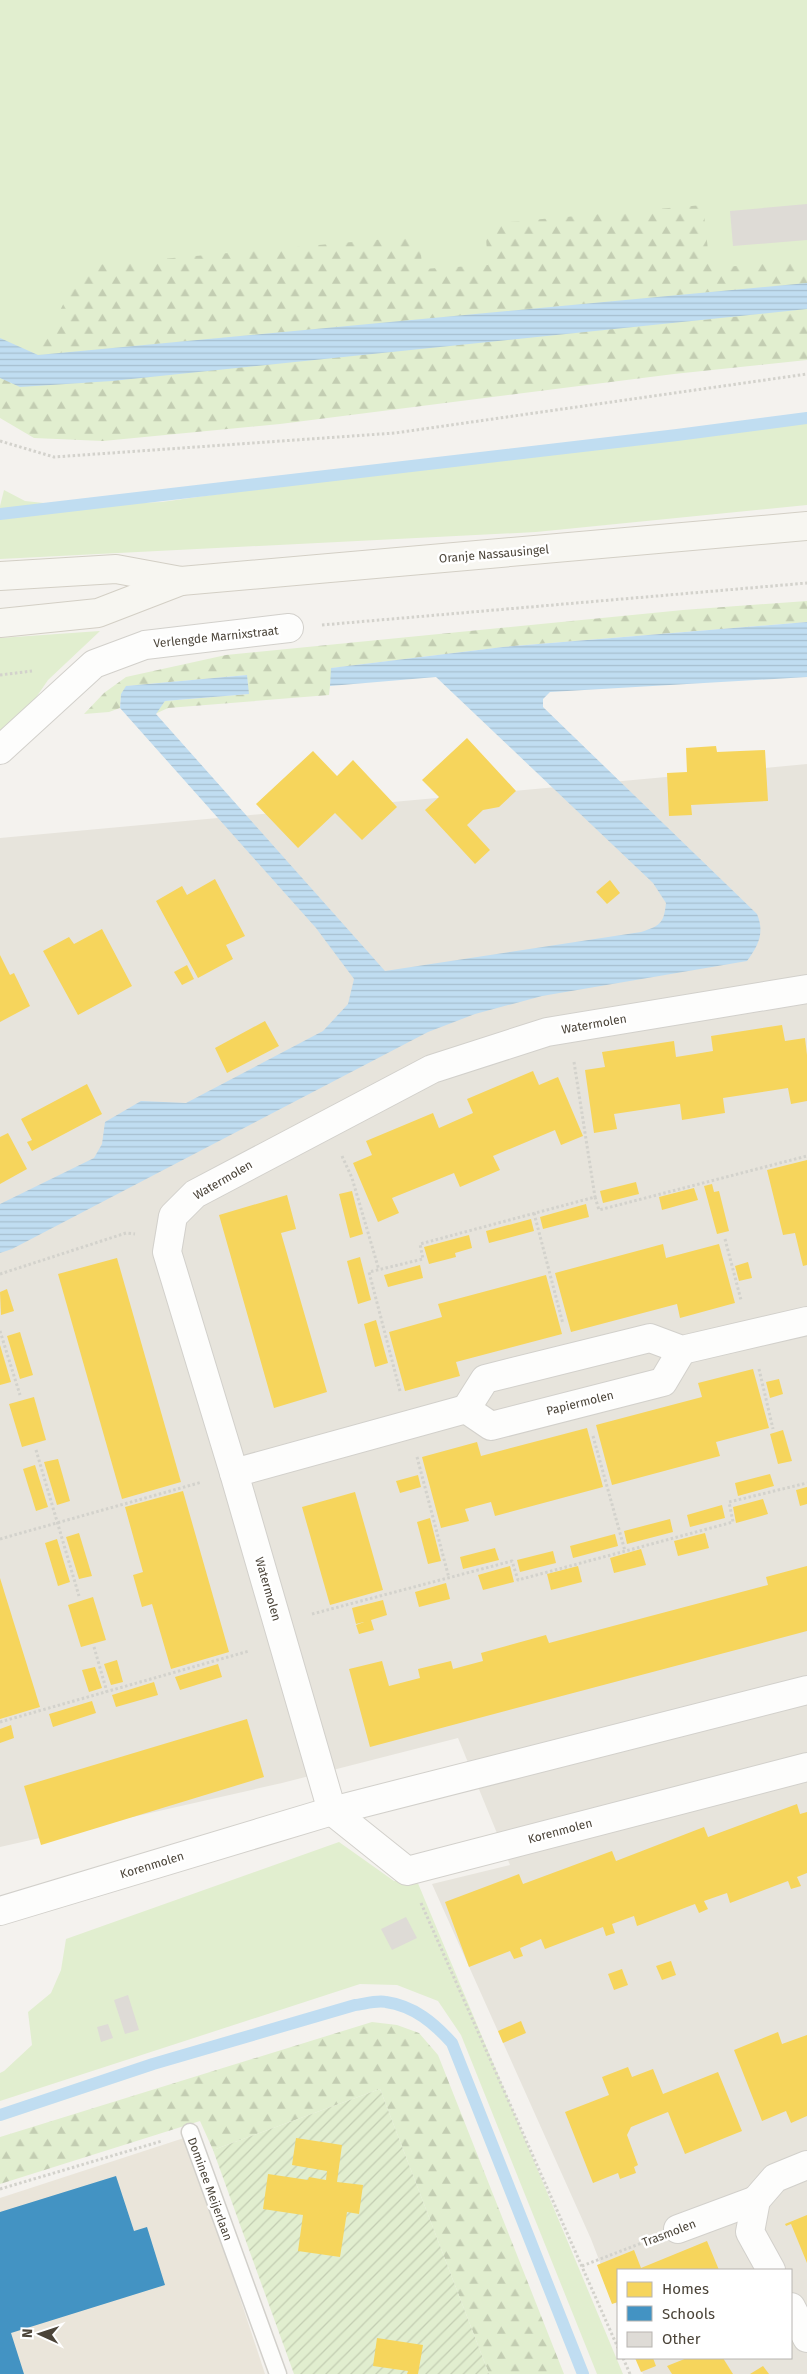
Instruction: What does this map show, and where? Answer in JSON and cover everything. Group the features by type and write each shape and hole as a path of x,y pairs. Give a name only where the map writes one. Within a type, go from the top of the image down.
{"main road":[{"name":"Oranje Nassausingel","path":"0,623 98,613 181,582 807,526"},
{"name":"Oranje Nassausingel","path":"0,576 116,569 181,582"}],"street":[{"name":"Verlengde Marnixstraat","path":"0,750 94,664 145,645 289,628"},
{"name":"Watermolen","path":"332,1810 234,1473 167,1252 173,1216 195,1194 432,1069 547,1032 807,988"},
{"path":"234,1473 466,1409 485,1379 562,1358 650,1338 682,1350 750,1336 807,1321"},
{"name":"Papiermolen","path":"466,1409 491,1426 663,1382 682,1350"},
{"name":"Korenmolen","path":"0,1911 332,1810 807,1690"},
{"name":"Korenmolen","path":"407,1871 807,1767"},
{"path":"332,1810 407,1871"},
{"name":"Trasmolen","path":"678,2230 756,2200 775,2178 807,2165"},
{"path":"756,2200 750,2232 770,2269"},
{"path":"792,2309 807,2338"}],"lane":[{"name":"Dominee Meijerlaan","path":"190,2132 278,2374"}],"path":[{"path":"0,442 54,457 394,433 807,374"},
{"path":"289,628 807,583"},
{"path":"569,1028 595,1197 599,1210 807,1156"},
{"path":"326,1125 352,1178 379,1270"},
{"path":"449,1578 370,1272 423,1259 420,1244 595,1197"},
{"path":"0,1274 126,1233 169,1237"},
{"path":"0,1331 20,1395"},
{"path":"36,1450 79,1596"},
{"path":"0,1539 234,1473"},
{"path":"0,1722 107,1692 280,1632 449,1578 512,1561 518,1580 733,1522 729,1502 807,1483"},
{"path":"94,1648 107,1692"},
{"path":"407,1871 617,2346"},
{"name":"Dominee Meijerlaan","path":"0,2189 190,2132"},
{"name":"Trasmolen","path":"582,2266 678,2230"},
{"path":"623,2359 630,2374"}],"shaded area":[{"path":"807,764 807,2374 643,2374 637,2359 792,2359 792,2269 617,2269 617,2306 591,2239 432,1884 510,1865 458,1738 282,1783 0,1847 0,838"},
{"path":"187,2137 265,2374 0,2374 0,2198"}],"green space":[{"path":"0,0 807,0 807,328 0,401"},
{"path":"703,205 710,268 807,261 807,283 37,355 83,266 420,236 422,269 488,265 485,224"},
{"path":"807,310 807,360 674,374 280,424 103,441 34,438 0,418 0,362 383,350"},
{"path":"807,423 807,505 536,532 0,559 0,506 4,490 25,501 72,506 162,502 345,476"},
{"path":"807,601 807,622 503,647 332,668 329,695 168,708 155,714 165,701 248,694 247,675 127,686 121,694 120,708 109,712 84,714 104,693 126,677 226,655 683,610"},
{"path":"100,631 48,680 0,750 0,638"},
{"path":"339,1842 394,1881 417,1881 623,2374 597,2374 461,2035 438,2001 397,1985 360,1984 0,2101 0,2073 32,2045 28,2012 51,1993 61,1970 66,1939"},
{"path":"372,2022 397,2025 419,2033 438,2055 564,2374 489,2374 380,2089 213,2150 200,2121 0,2184 0,2137"},
{"path":"380,2089 489,2374 294,2374 213,2150"}],"water":[{"path":"807,283 807,309 112,381 20,387 0,378 0,338 38,355"},
{"path":"807,622 807,677 550,692 543,699 543,707 757,914 760,927 759,939 747,961 542,996 475,1014 428,1032 12,1249 0,1253 0,1204 94,1158 102,1144 105,1122 141,1101 186,1103 323,1031 348,1004 354,979 316,928 120,708 121,694 126,686 247,675 249,694 165,701 156,714 385,971 641,932 653,928 660,923 664,915 666,903 653,883 436,677 330,686 331,668 503,647"}],"building: Homes":[{"path":"467,738 516,791 499,807 483,810 467,825 490,850 475,864 425,810 439,797 422,780"},
{"path":"716,746 717,752 765,750 768,801 691,805 692,815 669,816 667,773 687,772 686,748"},
{"path":"313,751 337,776 353,760 397,807 362,840 335,813 298,848 256,804"},
{"path":"215,879 245,936 226,945 233,959 198,978 156,901 182,886 187,895"},
{"path":"610,880 620,893 607,904 596,892"},
{"path":"102,929 132,986 78,1015 43,951 69,937 74,944"},
{"path":"0,955 10,975 14,973 30,1006 0,1022"},
{"path":"187,965 194,979 182,985 174,972"},
{"path":"265,1021 279,1046 227,1073 215,1048"},
{"path":"782,1025 785,1041 805,1038 807,1101 791,1104 788,1088 723,1098 725,1113 682,1120 680,1104 614,1114 617,1129 594,1133 585,1070 605,1067 602,1052 674,1041 676,1057 713,1051 711,1036"},
{"path":"533,1071 539,1085 558,1077 583,1136 561,1145 555,1130 493,1156 500,1170 460,1187 454,1173 392,1198 399,1213 378,1222 353,1163 372,1155 366,1141 433,1113 439,1128 473,1113 467,1099"},
{"path":"87,1084 102,1114 32,1151 27,1142 32,1140 21,1119"},
{"path":"8,1133 27,1169 0,1184 0,1137"},
{"path":"807,1160 807,1265 803,1266 795,1233 783,1235 767,1170"},
{"path":"636,1182 639,1194 603,1203 600,1191"},
{"path":"712,1184 714,1192 719,1191 729,1231 717,1234 704,1186"},
{"path":"694,1188 698,1200 662,1210 659,1197"},
{"path":"352,1191 363,1234 350,1238 339,1194"},
{"path":"287,1195 296,1229 281,1233 327,1392 274,1408 219,1215"},
{"path":"586,1204 589,1217 543,1229 540,1217"},
{"path":"531,1219 534,1231 489,1243 486,1231"},
{"path":"469,1235 472,1248 455,1253 456,1257 429,1264 424,1247"},
{"path":"663,1244 666,1258 719,1244 735,1303 680,1318 677,1304 571,1332 555,1273"},
{"path":"360,1257 371,1300 358,1304 347,1261"},
{"path":"117,1258 181,1482 122,1499 58,1274"},
{"path":"748,1262 752,1278 739,1281 735,1266"},
{"path":"420,1265 423,1278 388,1287 384,1275"},
{"path":"546,1275 562,1334 456,1362 460,1376 405,1391 389,1332 442,1317 438,1304"},
{"path":"7,1289 14,1311 1,1315 0,1292"},
{"path":"376,1320 388,1363 375,1367 364,1324"},
{"path":"20,1332 33,1375 20,1379 7,1336"},
{"path":"0,1345 11,1382 0,1385"},
{"path":"753,1369 769,1428 716,1442 720,1456 612,1485 596,1425 702,1397 698,1383"},
{"path":"779,1379 783,1394 770,1398 766,1382"},
{"path":"34,1397 46,1440 22,1447 9,1404"},
{"path":"587,1428 603,1487 495,1516 491,1502 465,1509 469,1521 441,1528 422,1457 477,1442 481,1456"},
{"path":"783,1430 792,1461 778,1464 770,1434"},
{"path":"58,1459 70,1501 57,1505 44,1462"},
{"path":"35,1465 48,1507 36,1511 23,1469"},
{"path":"770,1474 774,1486 738,1496 735,1483"},
{"path":"418,1475 421,1487 400,1493 396,1481"},
{"path":"807,1487 807,1504 800,1506 796,1490"},
{"path":"183,1491 229,1652 171,1669 152,1604 142,1607 133,1575 143,1572 125,1507"},
{"path":"355,1492 383,1590 330,1605 302,1507"},
{"path":"763,1499 768,1514 736,1523 733,1507"},
{"path":"722,1505 725,1518 690,1527 687,1515"},
{"path":"430,1518 441,1561 428,1564 417,1522"},
{"path":"670,1519 673,1532 627,1544 624,1531"},
{"path":"79,1533 92,1576 79,1579 66,1537"},
{"path":"705,1533 709,1548 678,1556 674,1541"},
{"path":"615,1534 618,1546 573,1558 570,1546"},
{"path":"57,1539 70,1582 58,1586 45,1543"},
{"path":"495,1548 499,1560 463,1569 460,1557"},
{"path":"641,1549 646,1565 614,1573 610,1558"},
{"path":"553,1551 556,1563 520,1572 517,1560"},
{"path":"510,1566 514,1582 483,1590 478,1575"},
{"path":"578,1566 582,1582 551,1590 547,1574"},
{"path":"807,1566 807,1631 370,1747 349,1669 382,1661 389,1686 420,1678 418,1669 451,1661 453,1669 483,1661 481,1653 546,1635 549,1643 768,1585 766,1577"},
{"path":"0,1578 40,1707 0,1719"},
{"path":"446,1583 450,1599 419,1607 415,1592"},
{"path":"93,1597 106,1640 81,1647 68,1605"},
{"path":"383,1600 387,1615 371,1620 374,1630 359,1634 356,1625 364,1622 356,1624 352,1608"},
{"path":"117,1660 123,1682 111,1685 104,1664"},
{"path":"218,1664 222,1677 180,1690 175,1677"},
{"path":"95,1667 102,1688 89,1692 82,1670"},
{"path":"154,1682 158,1695 116,1707 112,1695"},
{"path":"92,1701 96,1713 53,1727 49,1714"},
{"path":"247,1719 264,1777 41,1845 24,1786"},
{"path":"11,1725 14,1738 0,1743 0,1729"},
{"path":"797,1804 800,1814 807,1812 807,1873 797,1877 801,1886 791,1889 788,1881 730,1903 727,1893 704,1901 708,1909 699,1913 695,1904 637,1926 634,1916 612,1924 615,1933 606,1936 603,1927 545,1949 541,1939 520,1948 523,1956 514,1959 510,1951 469,1967 445,1902 519,1874 523,1884 612,1851 616,1861 704,1827 708,1837"},
{"path":"671,1961 676,1975 662,1980 656,1966"},
{"path":"622,1969 628,1985 614,1990 608,1974"},
{"path":"521,2021 526,2033 503,2043 498,2031"},
{"path":"778,2032 782,2044 807,2035 807,2116 791,2123 786,2111 762,2121 734,2050"},
{"path":"628,2067 632,2077 653,2069 663,2094 718,2072 742,2131 685,2154 668,2112 631,2127 627,2135 638,2165 634,2167 636,2173 620,2179 618,2173 593,2183 565,2112 609,2095 602,2077"},
{"path":"296,2138 342,2145 337,2182 363,2185 359,2214 347,2212 340,2257 298,2251 303,2215 263,2209 268,2174 308,2180 309,2177 326,2180 327,2171 292,2165"},
{"path":"807,2215 807,2263 791,2224 786,2226 785,2224"},
{"path":"707,2241 719,2269 617,2269 617,2302 612,2304 597,2265 634,2250 641,2268"},
{"path":"377,2338 423,2345 418,2374 407,2374 408,2371 373,2366"},
{"path":"635,2359 653,2359 656,2366 641,2372"},
{"path":"684,2359 724,2359 733,2374 672,2374 667,2366"},
{"path":"763,2366 769,2374 750,2374"}],"building: Schools":[{"path":"116,2176 134,2231 147,2227 165,2285 11,2333 24,2374 0,2374 0,2212"}],"building: Other":[{"path":"807,204 807,240 733,246 730,211"},
{"path":"406,1917 417,1938 392,1950 381,1929"},
{"path":"128,1995 139,2030 125,2034 114,2000"},
{"path":"108,2024 113,2038 101,2042 97,2027"}],"waterway":[{"path":"0,514 677,435 807,418"},
{"path":"0,2115 153,2064 355,2005 382,2002 406,2007 431,2022 452,2043 583,2374"}]}
